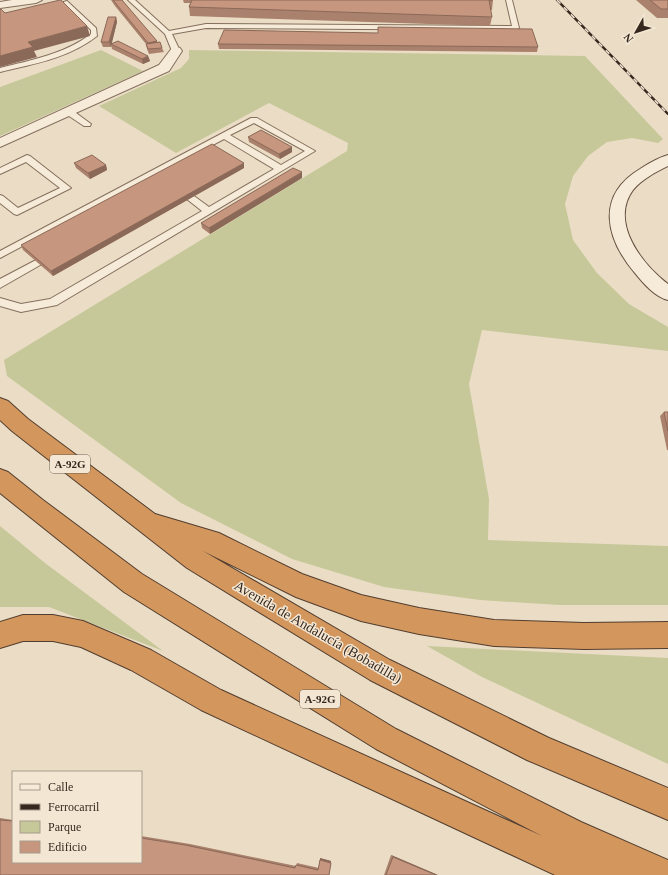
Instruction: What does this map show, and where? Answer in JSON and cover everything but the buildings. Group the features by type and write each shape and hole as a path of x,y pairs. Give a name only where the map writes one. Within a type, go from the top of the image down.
{"highway":[{"name":"Avenida de Andalucía (Bobadilla)","path":"0,407 20,425 141,520 196,560 380,670 538,749 668,804"},
{"name":"A-92G","path":"0,479 35,508 133,583 386,739 570,833 665,875"},
{"path":"141,520 210,541 296,584 361,608 419,621 494,633 584,636 668,635"},
{"path":"0,635 23,628 53,628 83,634 141,660 211,700 561,862 627,875"}],"street":[{"path":"0,5 14,2 37,4"},
{"path":"0,143 164,68 176,51"},
{"path":"663,162 635,179 624,192 618,206 618,223 624,244 635,264 658,287 668,294"}],"lane":[{"path":"131,0 168,33 176,51"},
{"path":"168,33 206,26 516,28 509,0"},
{"path":"0,70 67,52 85,44 95,35 94,30 67,4 37,4"},
{"path":"69,112 87,124"},
{"path":"0,255 254,120 310,151 53,302 22,308 0,302"},
{"path":"224,135 280,168"},
{"path":"0,171 27,158 66,188 17,212 0,198"},
{"path":"190,198 208,211"},
{"path":"0,284 38,262"}],"green space":[{"path":"101,50 143,71 0,136 0,87"},
{"path":"189,50 585,56 663,139 658,143 632,138 607,142 588,156 573,176 565,204 573,240 597,273 629,304 668,327 668,351 482,330 469,384 489,499 488,540 668,546 668,605 559,605 480,600 384,587 292,559 181,503 7,376 4,360 347,151 348,143 269,103 176,153 99,106 181,68 189,59"},
{"path":"0,526 45,563 163,651 49,607 0,607"},
{"path":"427,646 668,658 668,764 482,677"}],"railway":[{"path":"557,0 668,114"}]}
